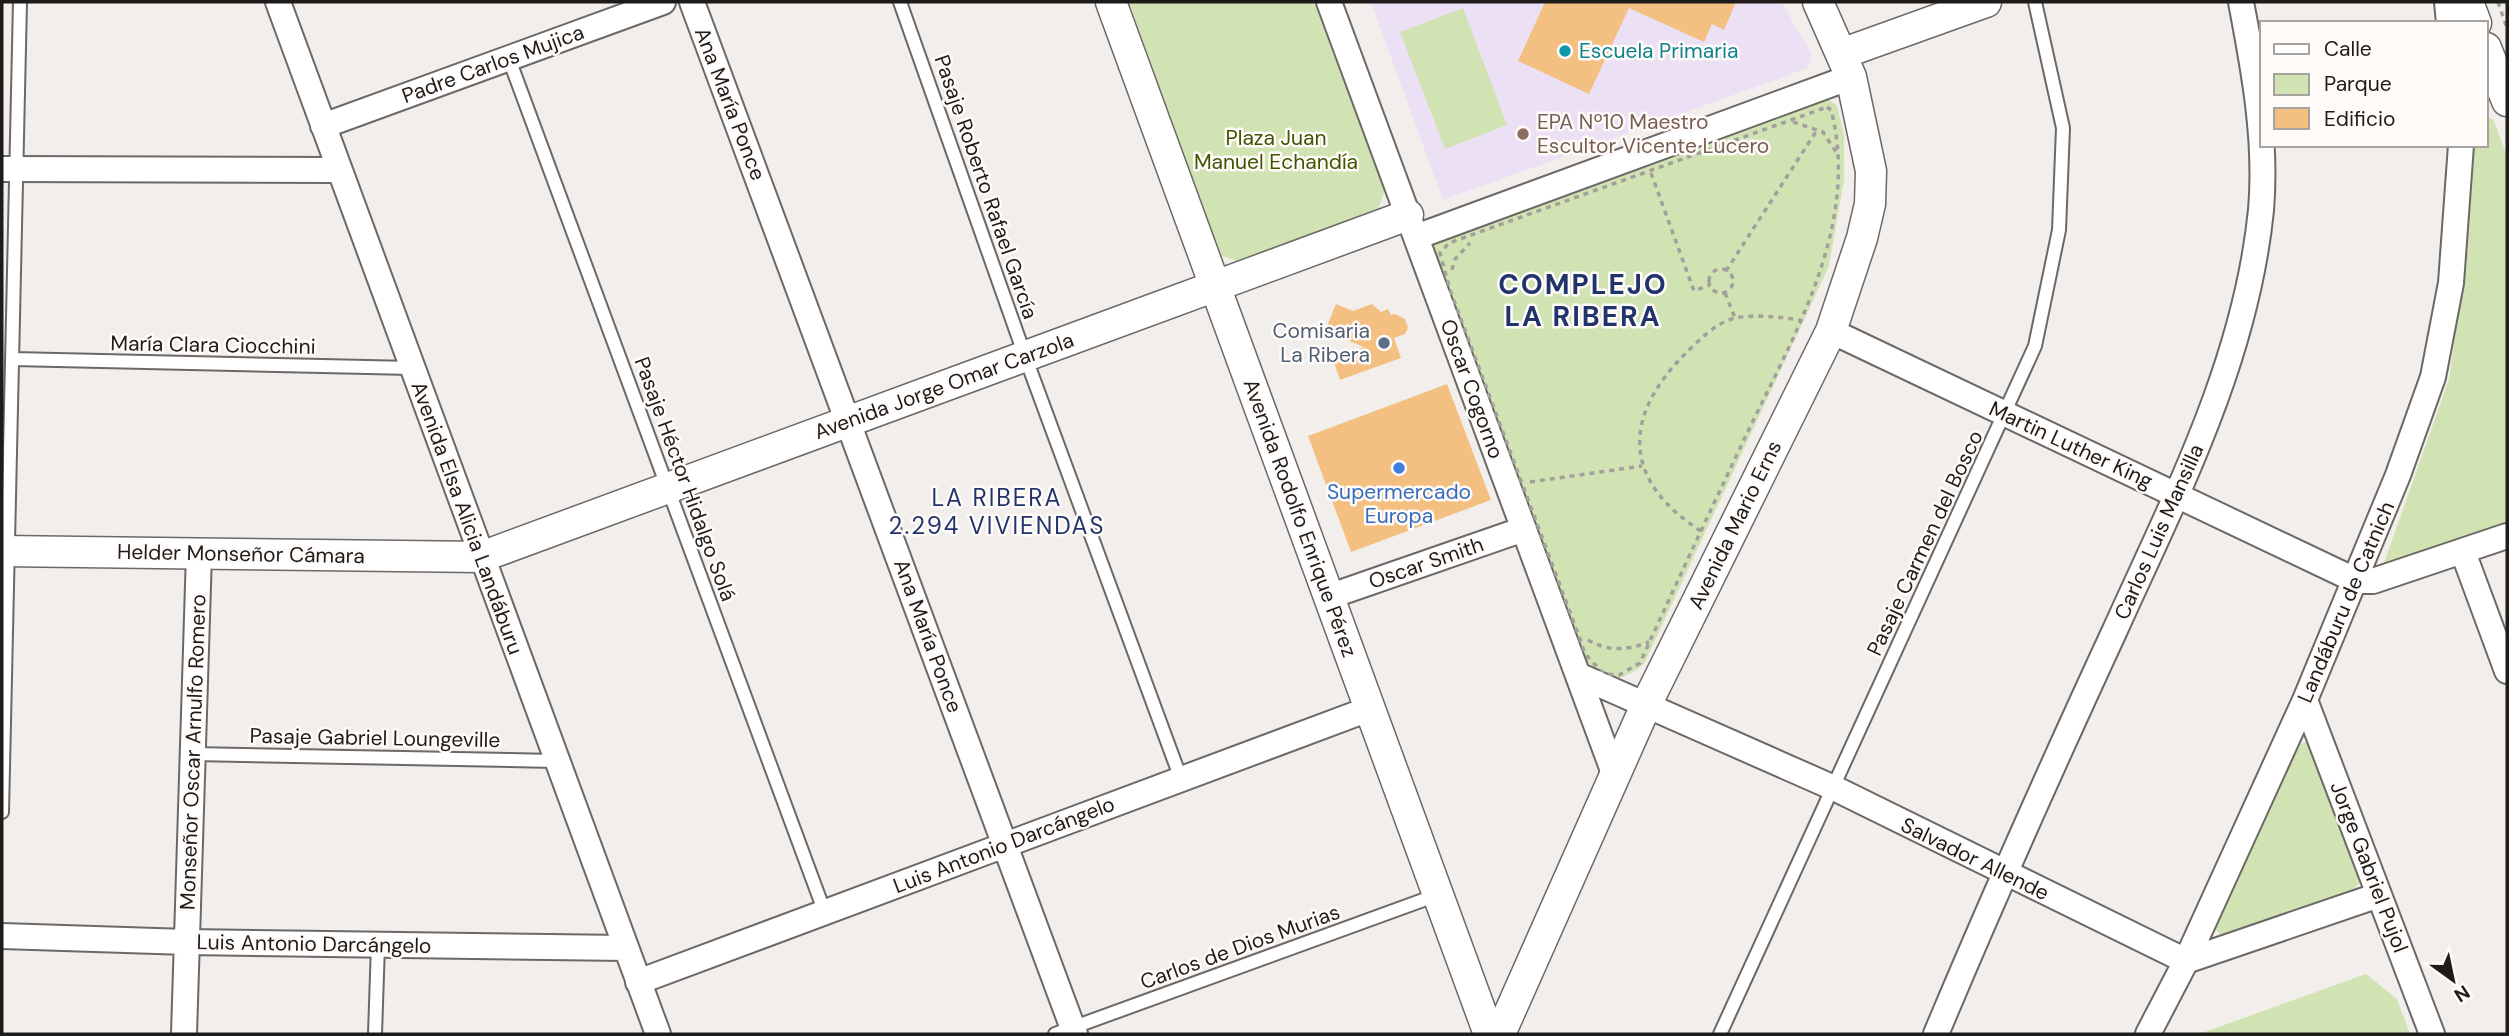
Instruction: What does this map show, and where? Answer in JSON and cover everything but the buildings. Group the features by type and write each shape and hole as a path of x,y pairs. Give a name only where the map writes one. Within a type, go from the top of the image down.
{"street":[{"name":"Avenida Elsa Alicia Landáburu","path":"278,2 658,1034"},
{"name":"Padre Carlos Mujica","path":"323,126 663,2"},
{"name":"Ana María Ponce","path":"692,2 1005,845 1067,1032"},
{"name":"Avenida Rodolfo Enrique Pérez","path":"1111,2 1489,1034"},
{"name":"Oscar Cogorno","path":"1329,2 1615,776"},
{"name":"Avenida Mario Erns","path":"1500,1034 1647,704 1832,331 1862,238 1870,204 1871,171 1846,65 1818,2"},
{"name":"Avenida Jorge Omar Carzola","path":"481,557 1216,285 1412,226 1846,65 1986,2"},
{"name":"Carlos Luis Mansilla","path":"2241,2 2257,93 2260,131"},
{"path":"2446,2 2449,21"},
{"path":"2468,2 2475,21"},
{"path":"2488,53 2507,101"},
{"name":"Carlos Luis Mansilla","path":"1936,1034 2004,873 2218,398 2237,338 2261,210 2261,147"},
{"name":"Landáburu de Catnich","path":"2148,1034 2186,961 2357,581 2433,377 2451,283 2461,147"},
{"path":"9,170 339,170"},
{"name":"Martin Luther King","path":"1832,331 2357,581"},
{"name":"Oscar Smith","path":"1328,597 1524,529"},
{"path":"2357,581 2373,581 2507,536"},
{"name":"Helder Monseñor Cámara","path":"5,551 481,557"},
{"path":"2463,552 2507,671"},
{"name":"Monseñor Oscar Arnulfo Romero","path":"184,1034 199,553"},
{"name":"Salvador Allende","path":"1578,675 1834,788 2186,961"},
{"name":"Jorge Gabriel Pujol","path":"2305,700 2432,1034"},
{"name":"Luis Antonio Darcángelo","path":"638,982 1369,709"},
{"path":"2186,961 2379,895"},
{"name":"Luis Antonio Darcángelo","path":"2,936 187,942 626,948"}],"lane":[{"path":"2,812 5,551 13,359 9,170 20,2"},
{"name":"Pasaje Roberto Rafael García","path":"900,2 1025,356 1181,779"},
{"name":"Pasaje Carmen del Bosco","path":"1720,1034 2035,346 2059,230 2063,128 2047,45 2035,2"},
{"name":"Pasaje Héctor Hidalgo Solá","path":"509,59 825,912"},
{"name":"María Clara Ciocchini","path":"13,359 412,368"},
{"name":"Pasaje Gabriel Loungeville","path":"193,754 556,761"},
{"name":"Carlos de Dios Murias","path":"1067,1032 1438,895"},
{"path":"375,1034 378,945"}],"path":[{"path":"2498,2 2507,28"},
{"path":"1827,107 1831,110 1837,153 1836,204 1820,274 1640,663 1628,672 1612,676 1595,667 1577,631 1450,290 1440,253 1442,247 1827,107"},
{"path":"1789,121 1823,132 1837,153"},
{"path":"1726,271 1817,130"},
{"path":"1651,171 1694,291 1710,285"},
{"path":"1450,290 1455,259 1489,229"},
{"path":"1725,293 1714,291 1710,285 1710,277 1715,271 1726,271"},
{"path":"1725,293 1731,288 1733,280 1726,271"},
{"path":"1725,293 1735,318"},
{"path":"1701,531 1662,500 1642,466 1638,432 1653,396 1672,367 1690,348 1735,318 1769,315 1800,320"},
{"path":"1522,483 1642,466"},
{"path":"1577,631 1600,646 1615,649 1633,648 1649,642"}],"shaded area":[{"name":"EPA Nº10 Maestro Escultor Vicente Lucero","path":"1371,2 1781,2 1812,54 1808,68 1443,200"}],"green space":[{"name":"Plaza Juan Manuel Echandía","path":"1129,2 1314,2 1385,190 1378,209 1236,261 1220,255"},
{"path":"1463,8 1507,125 1445,149 1400,32"},
{"path":"1828,99 1837,106 1844,135 1844,180 1829,266 1644,664 1623,677 1606,678 1592,668 1578,648 1450,290 1430,253 1432,238 1462,231"},
{"path":"2488,118 2493,119 2507,156 2507,522 2389,566 2384,563 2449,379 2468,243 2469,147 2488,147"},
{"path":"2305,742 2310,744 2361,873 2361,882 2354,889 2221,936 2214,927 2298,746"},
{"path":"2366,974 2397,999 2410,1034 2199,1034"}],"place":[{"name":"Escuela Primaria","path":"1565,51"},
{"name":"EPA Nº10 Maestro Escultor Vicente Lucero","path":"1523,134"},
{"name":"Comisaria La Ribera","path":"1384,343"},
{"name":"Supermercado Europa","path":"1399,468"}],"district":[{"name":"COMPLEJO LA RIBERA","path":"1583,300"},
{"name":"LA RIBERA 2.294 VIVIENDAS","path":"997,512"}]}
